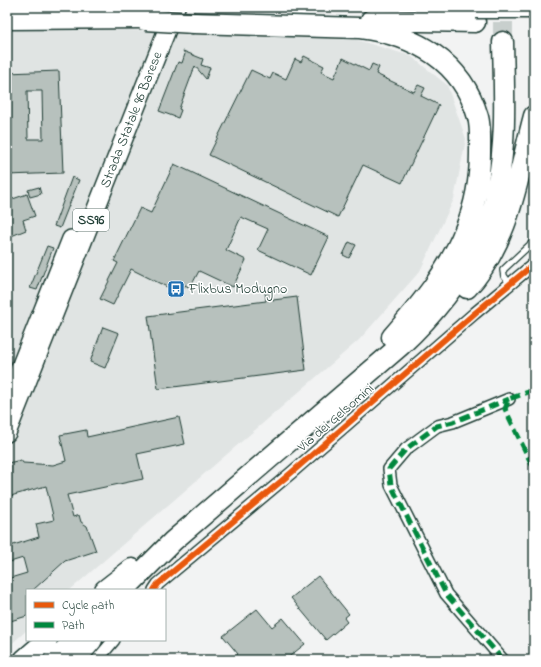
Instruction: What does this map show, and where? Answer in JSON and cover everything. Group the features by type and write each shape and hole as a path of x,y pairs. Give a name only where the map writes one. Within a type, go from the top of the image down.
{"highway":[{"path":"447,7 475,15 534,22"},
{"path":"195,21 475,15 534,8"},
{"path":"7,19 145,19 360,28 380,30 403,37 439,57 470,95 478,119 480,174 473,208 465,232 436,283 408,319 376,355 355,385"},
{"path":"125,589 173,541 410,336 441,304 466,269 493,212 502,165 504,100 503,42"},
{"path":"410,336 450,306 470,285 495,247 507,221 534,116"},
{"path":"106,589 123,575 173,541"},
{"path":"133,589 149,564"},
{"path":"24,660 46,641"},
{"path":"54,660 74,641"},
{"path":"75,660 91,641"}],"main road":[{"name":"Strada Statale 96 Barese","path":"7,400 164,7"},
{"name":"Strada Statale 96 Barese","path":"7,433 176,7"}],"street":[{"name":"Via dei Gelsomini","path":"155,589 158,584 291,474 534,264"},
{"path":"503,660 446,594 391,485 389,469 406,449 437,426 453,422 509,399"},
{"path":"97,660 113,641"}],"lane":[{"path":"510,284 502,273 503,270 534,241"}],"shaded area":[{"path":"41,28 340,35 411,56 447,85 466,139 454,199 420,271 359,340 71,589 26,589 26,631 7,648 7,31"}],"building":[{"path":"183,51 203,59 201,65 210,68 206,79 195,66 179,109 181,110 178,118 159,111 178,62 182,63 185,54"},
{"path":"304,56 324,66 321,72 334,78 343,58 369,71 372,64 379,67 376,74 414,92 418,85 425,88 421,96 439,105 402,183 363,165 338,217 209,155 251,70 270,79 273,73 286,79 295,59 301,62"},
{"path":"59,71 63,173 7,175 7,73","holes":["27,91 42,91 43,139 28,139"]},
{"path":"174,164 329,237 311,275 258,250 268,229 241,217 226,250 246,260 233,287 199,271 190,288 185,285 181,294 131,269 113,305 100,299 118,263 114,261 140,208 151,213"},
{"path":"72,177 79,180 60,228 54,226"},
{"path":"39,187 41,194 30,197 28,190"},
{"path":"27,194 35,216 23,220 26,230 9,237 7,232 7,201"},
{"path":"349,242 356,245 349,258 343,255"},
{"path":"47,246 53,248 37,290 30,288"},
{"path":"272,290 273,300 297,297 306,370 158,389 148,316 266,301 265,291"},
{"path":"103,327 119,333 105,368 90,362"},
{"path":"179,417 185,444 137,454 143,479 67,495 73,517 79,515 81,522 87,526 96,551 65,561 34,589 26,589 26,616 7,622 7,579 27,573 23,558 7,563 7,547 39,537 36,524 54,520 46,486 7,497 8,463 21,460 23,463 53,465 66,461 60,435 86,430 87,437"},
{"path":"318,576 349,614 344,618 347,622 326,640 291,598"},
{"path":"257,609 272,627 283,618 305,644 285,660 231,660 238,654 223,636"}],"tunnel":[{"path":"503,7 503,42"}],"marked path":[{"path":"534,390 509,399 505,409 534,469"},
{"path":"503,660 446,594 391,485 389,469 406,449 437,426 453,422 509,399"}],"cycle path":[{"path":"155,589 158,584 291,473 475,313 534,264"}],"place":[{"name":"Flixbus Modugno","path":"176,289"}]}
